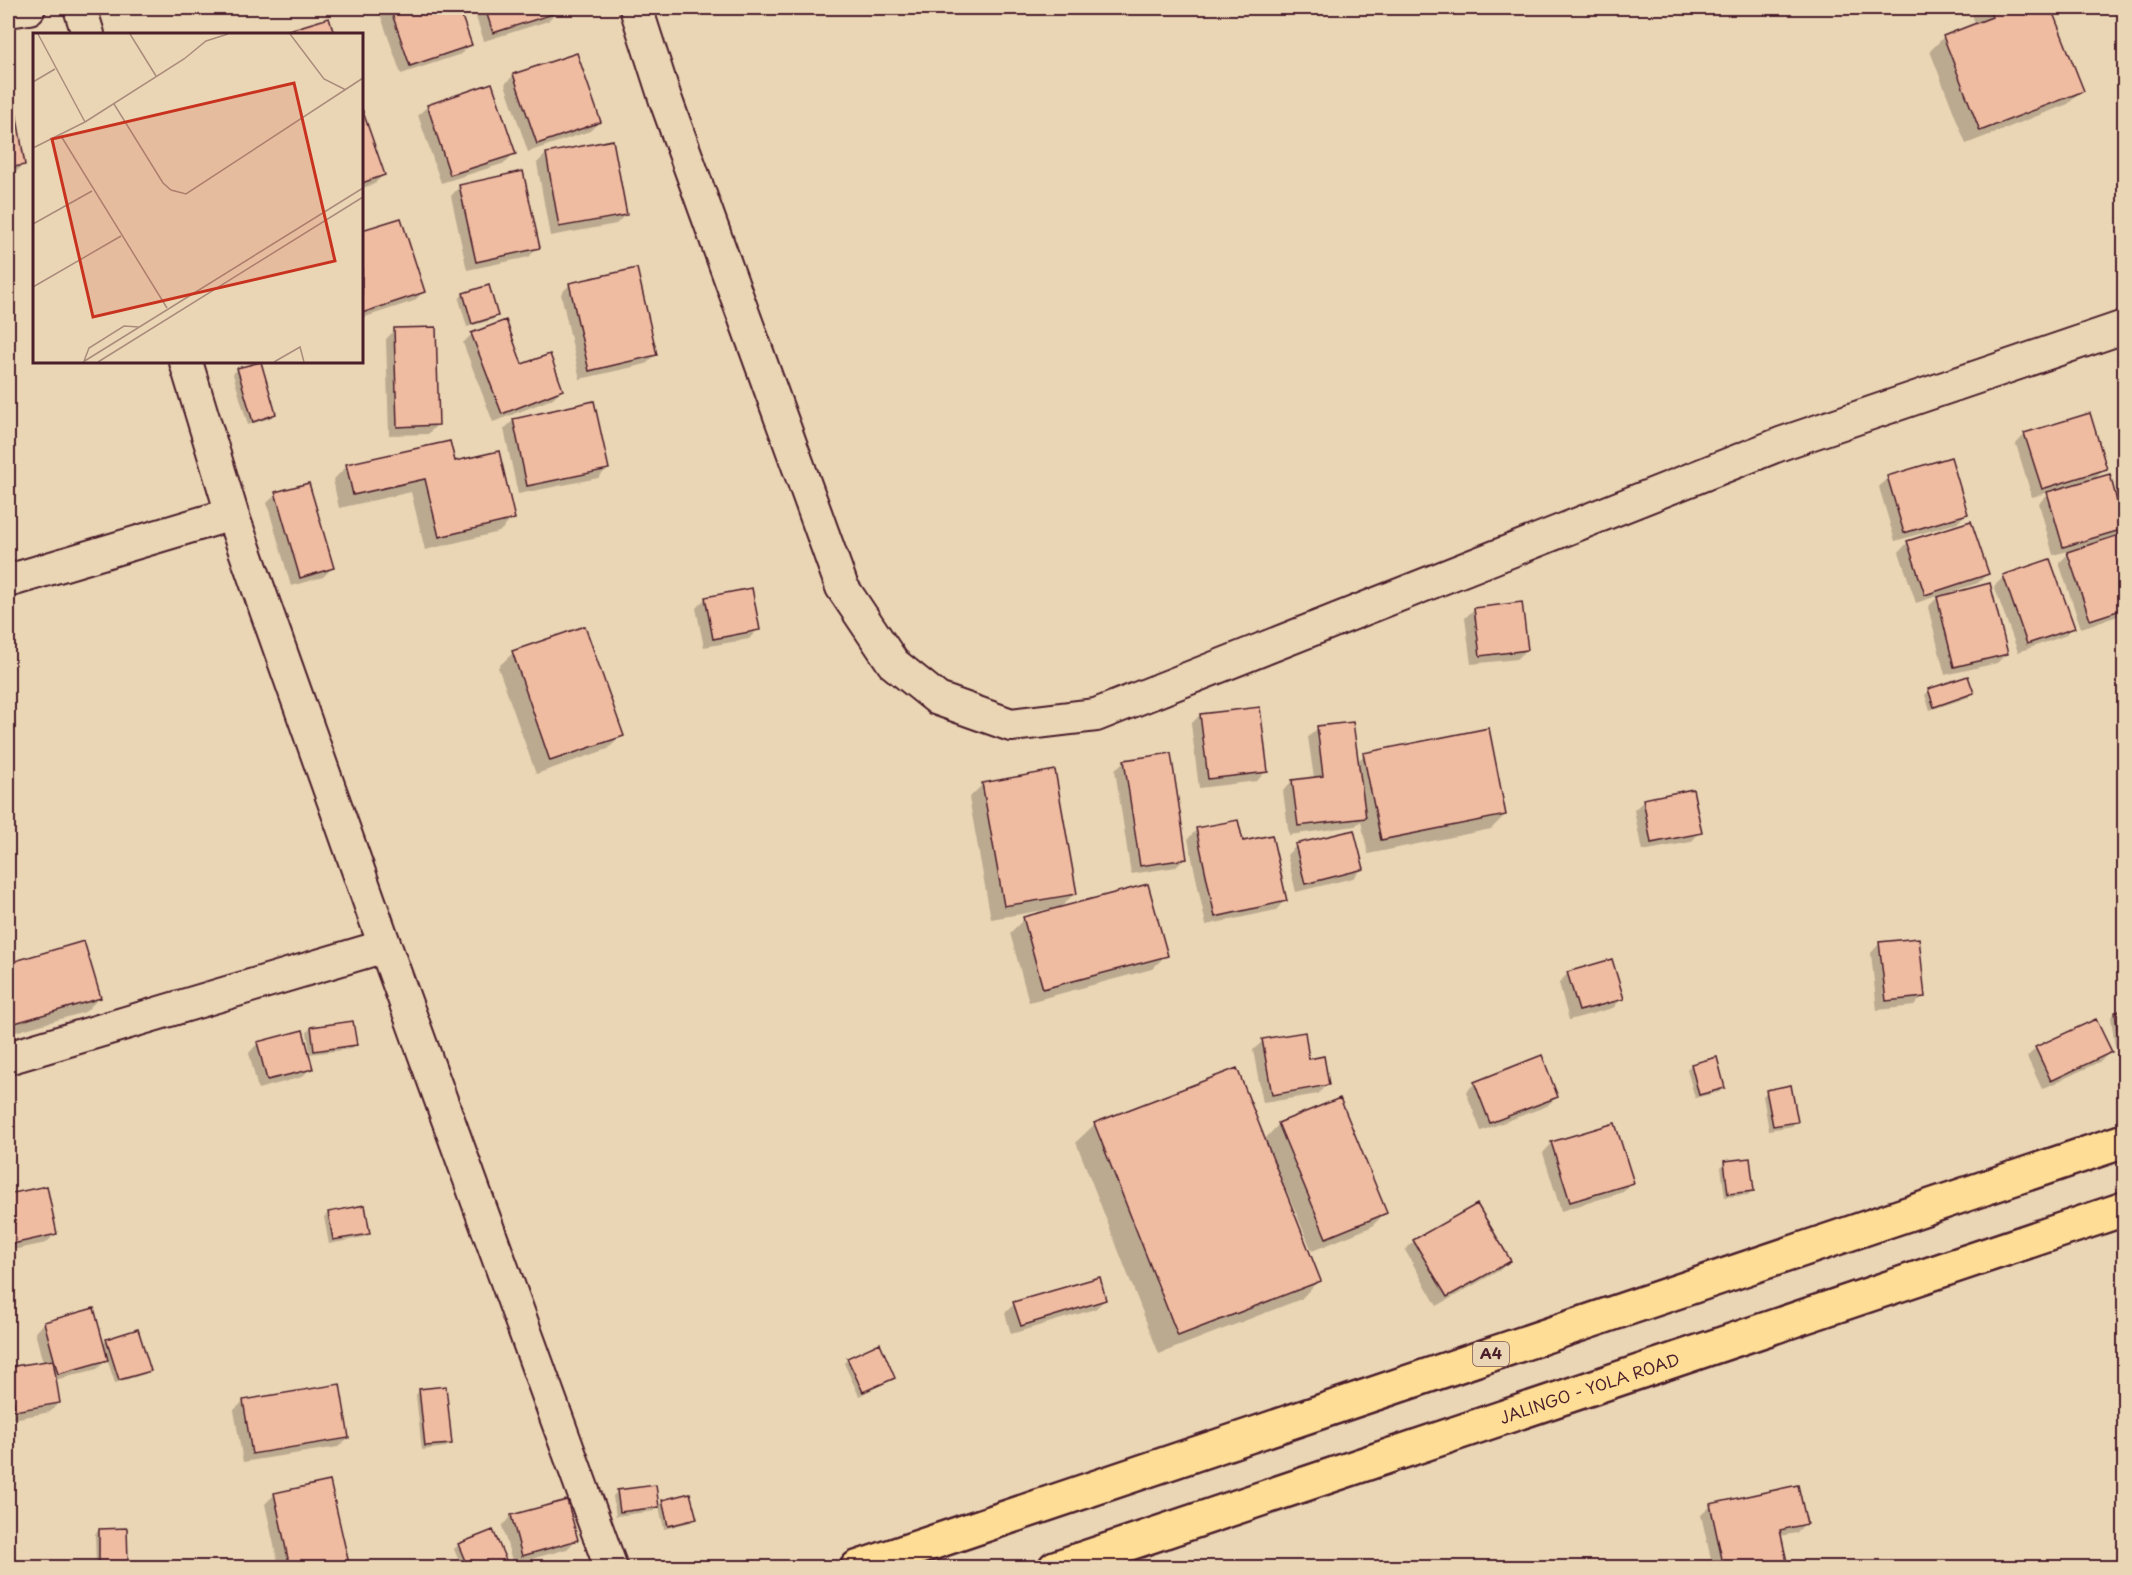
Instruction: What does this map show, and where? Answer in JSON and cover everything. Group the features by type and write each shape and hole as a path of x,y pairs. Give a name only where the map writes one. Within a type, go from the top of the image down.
{"highway":[{"name":"A4","path":"857,1568 2124,1141"},
{"name":"JALINGO - YOLA ROAD","path":"1055,1568 2124,1209"}],"street":[{"path":"8,11 29,8"},
{"path":"80,8 88,33"},
{"path":"636,8 665,98 842,587 893,663 938,699 1011,725 1096,715 1783,443 2124,327"},
{"path":"186,363 232,514 385,946 611,1568"},
{"path":"8,581 232,514"},
{"path":"8,1058 385,946"}],"building":[{"path":"390,8 459,8 472,45 410,66"},
{"path":"485,8 558,8 559,12 493,33"},
{"path":"1988,8 2051,8 2084,91 1980,131 1943,36 1992,17"},
{"path":"329,18 334,33 279,33"},
{"path":"577,53 601,122 537,144 513,74"},
{"path":"492,83 516,154 450,175 427,105"},
{"path":"15,106 25,165 8,168 8,108"},
{"path":"363,112 385,175 363,183"},
{"path":"613,140 627,215 559,227 546,153"},
{"path":"523,171 540,248 476,262 459,185"},
{"path":"401,218 425,292 363,313 363,230"},
{"path":"637,268 657,355 589,371 569,283"},
{"path":"489,285 498,316 472,324 463,293"},
{"path":"506,320 522,364 550,354 563,390 502,414 471,333"},
{"path":"436,327 439,425 397,427 394,328"},
{"path":"261,363 276,414 253,422 237,368"},
{"path":"594,401 609,469 527,486 513,419"},
{"path":"2090,413 2107,469 2042,489 2024,433"},
{"path":"450,441 455,461 499,451 515,519 439,537 425,479 353,495 346,464"},
{"path":"1951,457 1968,514 1904,533 1887,476"},
{"path":"2110,474 2124,529 2063,547 2047,492"},
{"path":"309,483 334,568 300,578 275,492"},
{"path":"1971,521 1989,574 1925,595 1907,541"},
{"path":"2119,535 2124,551 2124,609 2090,620 2067,552"},
{"path":"2050,559 2075,628 2027,644 2003,575"},
{"path":"1990,583 2008,654 1954,667 1937,597"},
{"path":"752,588 760,630 713,639 705,597"},
{"path":"1522,602 1528,650 1480,656 1474,608"},
{"path":"585,626 624,736 550,761 512,651"},
{"path":"1968,676 1974,693 1934,707 1928,689"},
{"path":"1260,707 1268,772 1208,779 1200,714"},
{"path":"1353,722 1366,818 1298,826 1292,780 1323,776 1317,726"},
{"path":"1489,728 1506,815 1381,840 1363,753"},
{"path":"1171,753 1187,859 1140,866 1124,760"},
{"path":"1055,770 1077,894 1004,906 982,783"},
{"path":"1693,789 1702,833 1651,843 1643,799"},
{"path":"1238,820 1243,841 1272,835 1287,901 1215,917 1196,828"},
{"path":"1354,830 1364,869 1305,884 1295,844"},
{"path":"1148,884 1168,956 1043,989 1023,917"},
{"path":"1919,938 1925,997 1886,1001 1879,942"},
{"path":"84,941 101,998 8,1025 8,963"},
{"path":"1612,959 1624,999 1579,1011 1567,972"},
{"path":"2124,1010 2124,1043 2119,1043 2115,1012"},
{"path":"2096,1019 2112,1052 2051,1081 2035,1047"},
{"path":"353,1021 357,1045 314,1051 311,1027"},
{"path":"303,1030 313,1069 267,1080 257,1042"},
{"path":"1305,1032 1309,1059 1324,1056 1329,1085 1272,1095 1262,1039"},
{"path":"1542,1055 1558,1097 1490,1123 1474,1082"},
{"path":"1717,1057 1725,1088 1699,1095 1691,1064"},
{"path":"1237,1068 1321,1281 1178,1336 1094,1123"},
{"path":"1791,1085 1798,1122 1773,1126 1766,1090"},
{"path":"1340,1098 1387,1213 1326,1238 1278,1123"},
{"path":"1615,1123 1634,1183 1570,1202 1551,1142"},
{"path":"1750,1158 1754,1191 1728,1194 1724,1161"},
{"path":"47,1186 57,1234 8,1245 8,1194"},
{"path":"1477,1204 1511,1261 1447,1297 1413,1240"},
{"path":"365,1205 370,1234 333,1240 328,1212"},
{"path":"1100,1277 1106,1300 1021,1326 1013,1302"},
{"path":"94,1308 108,1360 58,1374 44,1322"},
{"path":"138,1329 151,1371 119,1380 106,1339"},
{"path":"880,1343 895,1378 863,1392 847,1358"},
{"path":"53,1360 60,1403 15,1411 8,1367"},
{"path":"340,1384 349,1438 252,1454 243,1400"},
{"path":"446,1386 452,1444 425,1446 419,1389"},
{"path":"330,1481 350,1568 290,1568 274,1493"},
{"path":"656,1485 659,1507 620,1512 617,1490"},
{"path":"1798,1485 1807,1524 1780,1530 1787,1562 1762,1568 1724,1568 1710,1504"},
{"path":"690,1493 697,1519 668,1526 662,1500"},
{"path":"567,1500 578,1540 522,1556 511,1515"},
{"path":"127,1528 128,1562 99,1562 99,1529"},
{"path":"493,1530 509,1567 468,1568 458,1544"}]}
